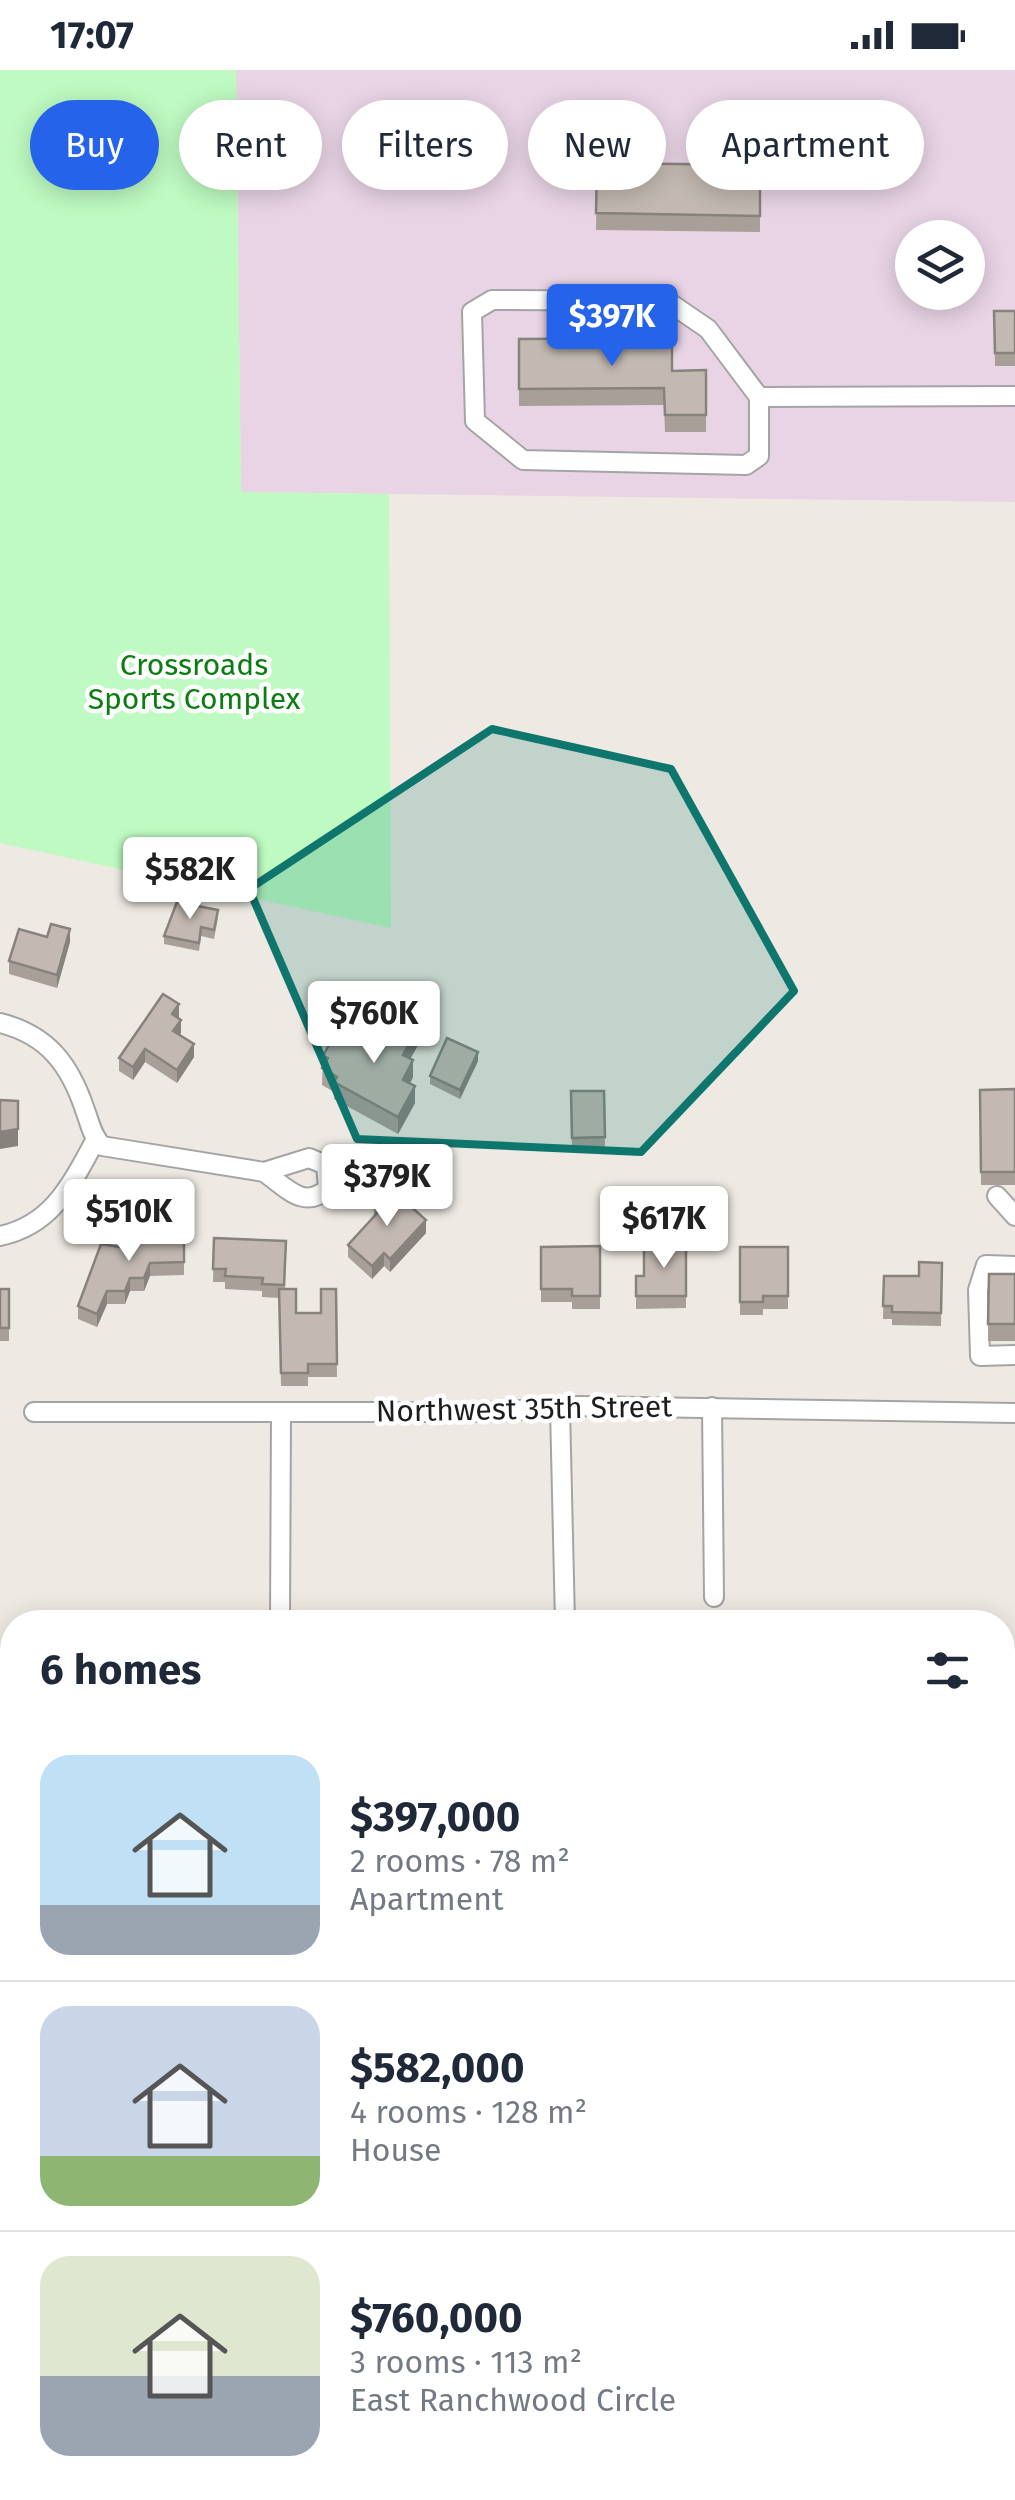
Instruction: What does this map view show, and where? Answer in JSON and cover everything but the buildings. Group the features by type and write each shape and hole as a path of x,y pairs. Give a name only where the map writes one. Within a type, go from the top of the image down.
{"street":[{"path":"492,300 667,301 708,329 759,397 758,456 746,465 523,460 475,422 472,312 492,300"},
{"path":"759,397 1015,396"},
{"path":"0,1023 29,1032 56,1052 76,1084 96,1139 111,1150 264,1172"},
{"path":"0,1236 44,1218 70,1189 96,1139"},
{"path":"996,1196 1015,1216"},
{"path":"1015,1266 986,1265 978,1290 980,1356 1015,1355"},
{"path":"560,1408 565,1610"},
{"path":"712,1408 714,1597"},
{"name":"Northwest 35th Street","path":"34,1412 281,1414 712,1408 1015,1413"},
{"path":"280,1610 281,1414"}],"highlighted area":[{"path":"492,729 671,769 794,991 641,1152 357,1139 249,889"}],"shaded area":[{"path":"236,70 1015,70 1015,502 241,492 237,190 322,190 322,100 236,100"}],"green space":[{"name":"Crossroads Sports Complex","path":"0,70 236,70 236,100 179,100 179,190 237,190 241,492 389,494 391,928 0,843"}]}
